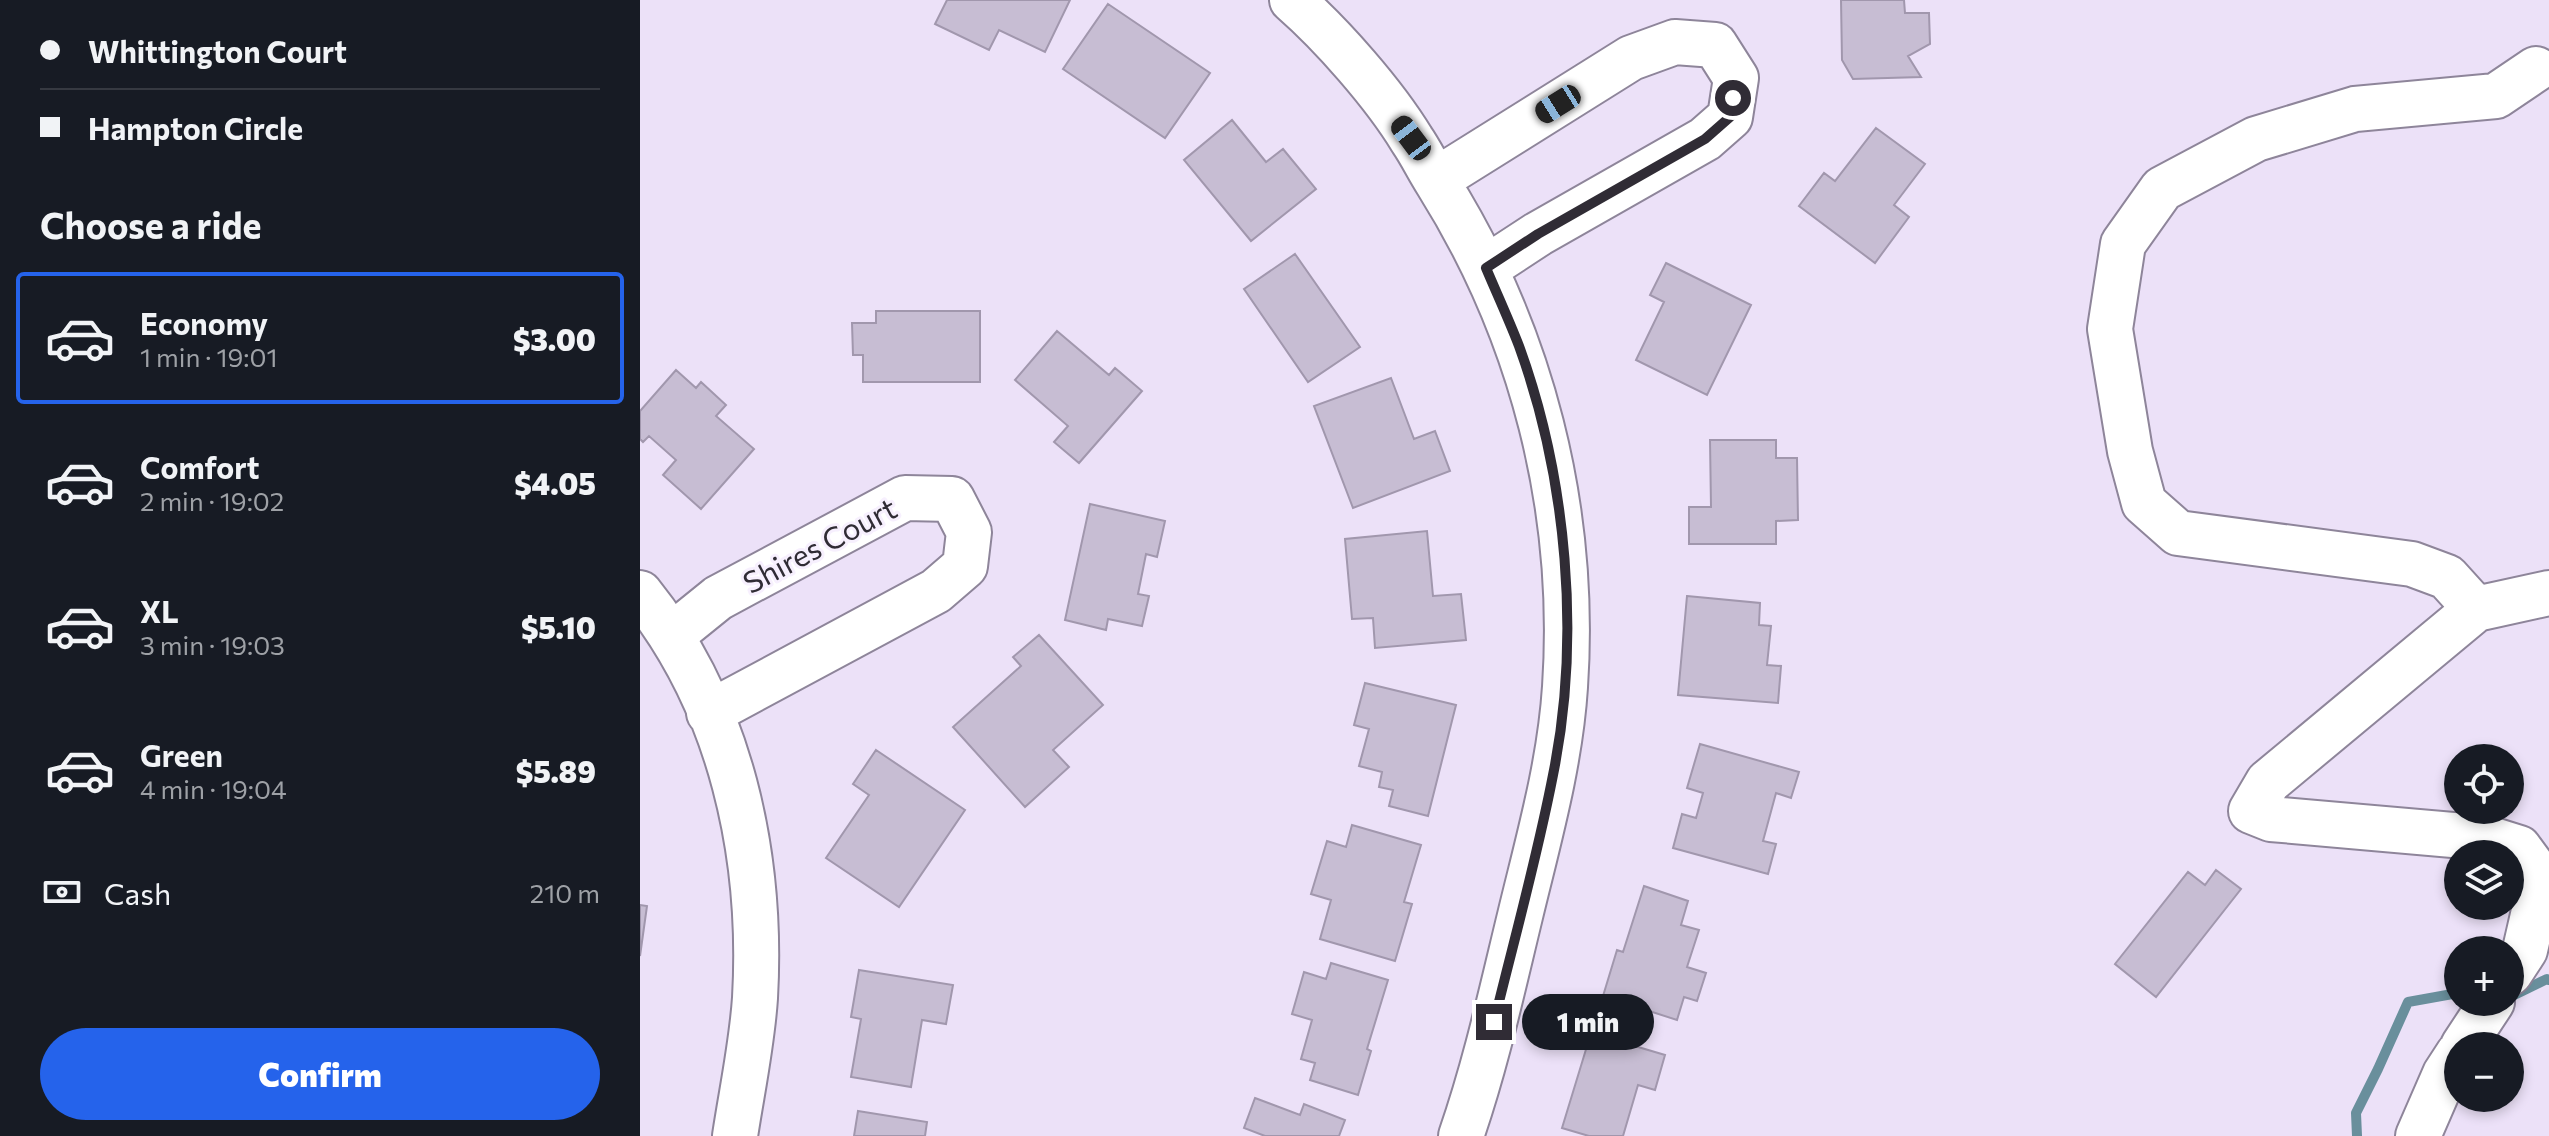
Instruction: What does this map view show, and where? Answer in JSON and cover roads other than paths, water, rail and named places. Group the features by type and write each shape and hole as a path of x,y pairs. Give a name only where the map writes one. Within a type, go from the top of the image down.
{"street":[{"path":"1292,0 1359,69 1411,138 1486,268 1519,348 1544,430 1560,516 1567,602 1565,688 1550,789 1479,1084 1461,1136"},
{"path":"1436,180 1631,58 1675,42 1715,45 1736,78 1730,117 1705,139 1538,234 1486,268"},
{"path":"2476,609 2447,577 2412,564 2178,533 2144,503 2130,451 2110,329 2123,244 2162,189 2256,139 2355,109 2496,96 2545,64"},
{"name":"Shires Court","path":"671,636 718,598 905,498 952,499 969,532 965,566 936,591 709,713"},
{"path":"640,593 689,665 725,749 742,811 753,873 757,937 755,1001 735,1136"},
{"path":"2524,952 2536,902 2533,867 2519,848 2487,838 2271,819 2251,811 2268,782 2476,609 2549,593"},
{"path":"2418,1136 2444,1076"}],"waterway":[{"path":"2524,990 2549,980"},
{"path":"2357,1136 2356,1113 2408,1002 2444,996"}]}
